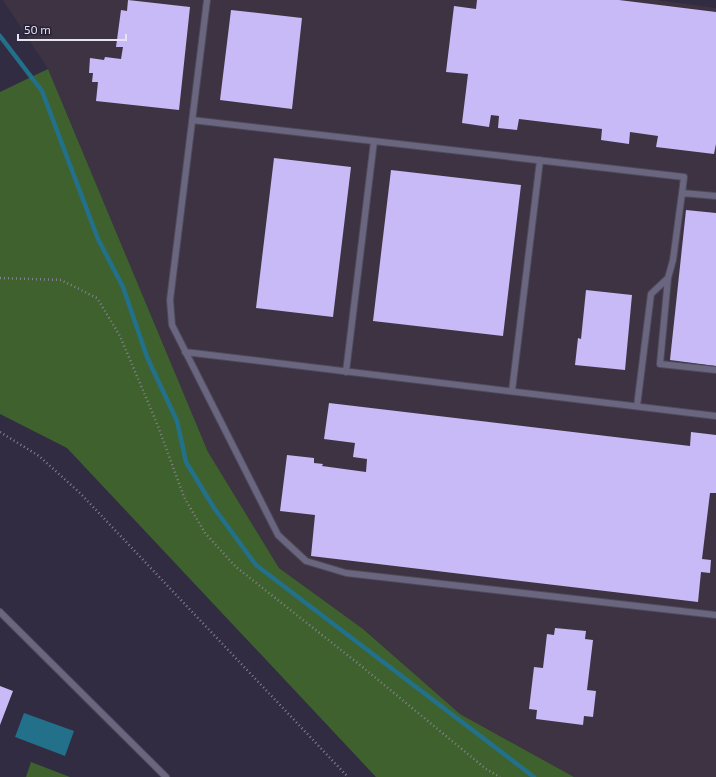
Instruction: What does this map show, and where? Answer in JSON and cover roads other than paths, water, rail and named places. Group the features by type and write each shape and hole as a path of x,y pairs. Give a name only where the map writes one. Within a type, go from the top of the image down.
{"lane":[{"path":"207,0 170,300 172,325 278,535 306,561 346,573 716,615"},
{"path":"192,120 684,177 674,260 668,278 660,364 716,370"},
{"path":"346,372 374,141"},
{"path":"512,392 540,160"},
{"path":"682,193 716,196"},
{"path":"637,406 651,294 668,278"},
{"path":"185,352 716,416"},
{"path":"0,612 166,777"}],"water":[{"path":"24,713 74,731 65,756 15,737"}],"waterway":[{"path":"0,36 42,91 98,239 123,287 147,357 177,421 186,462 214,508 256,565 534,777"}]}
